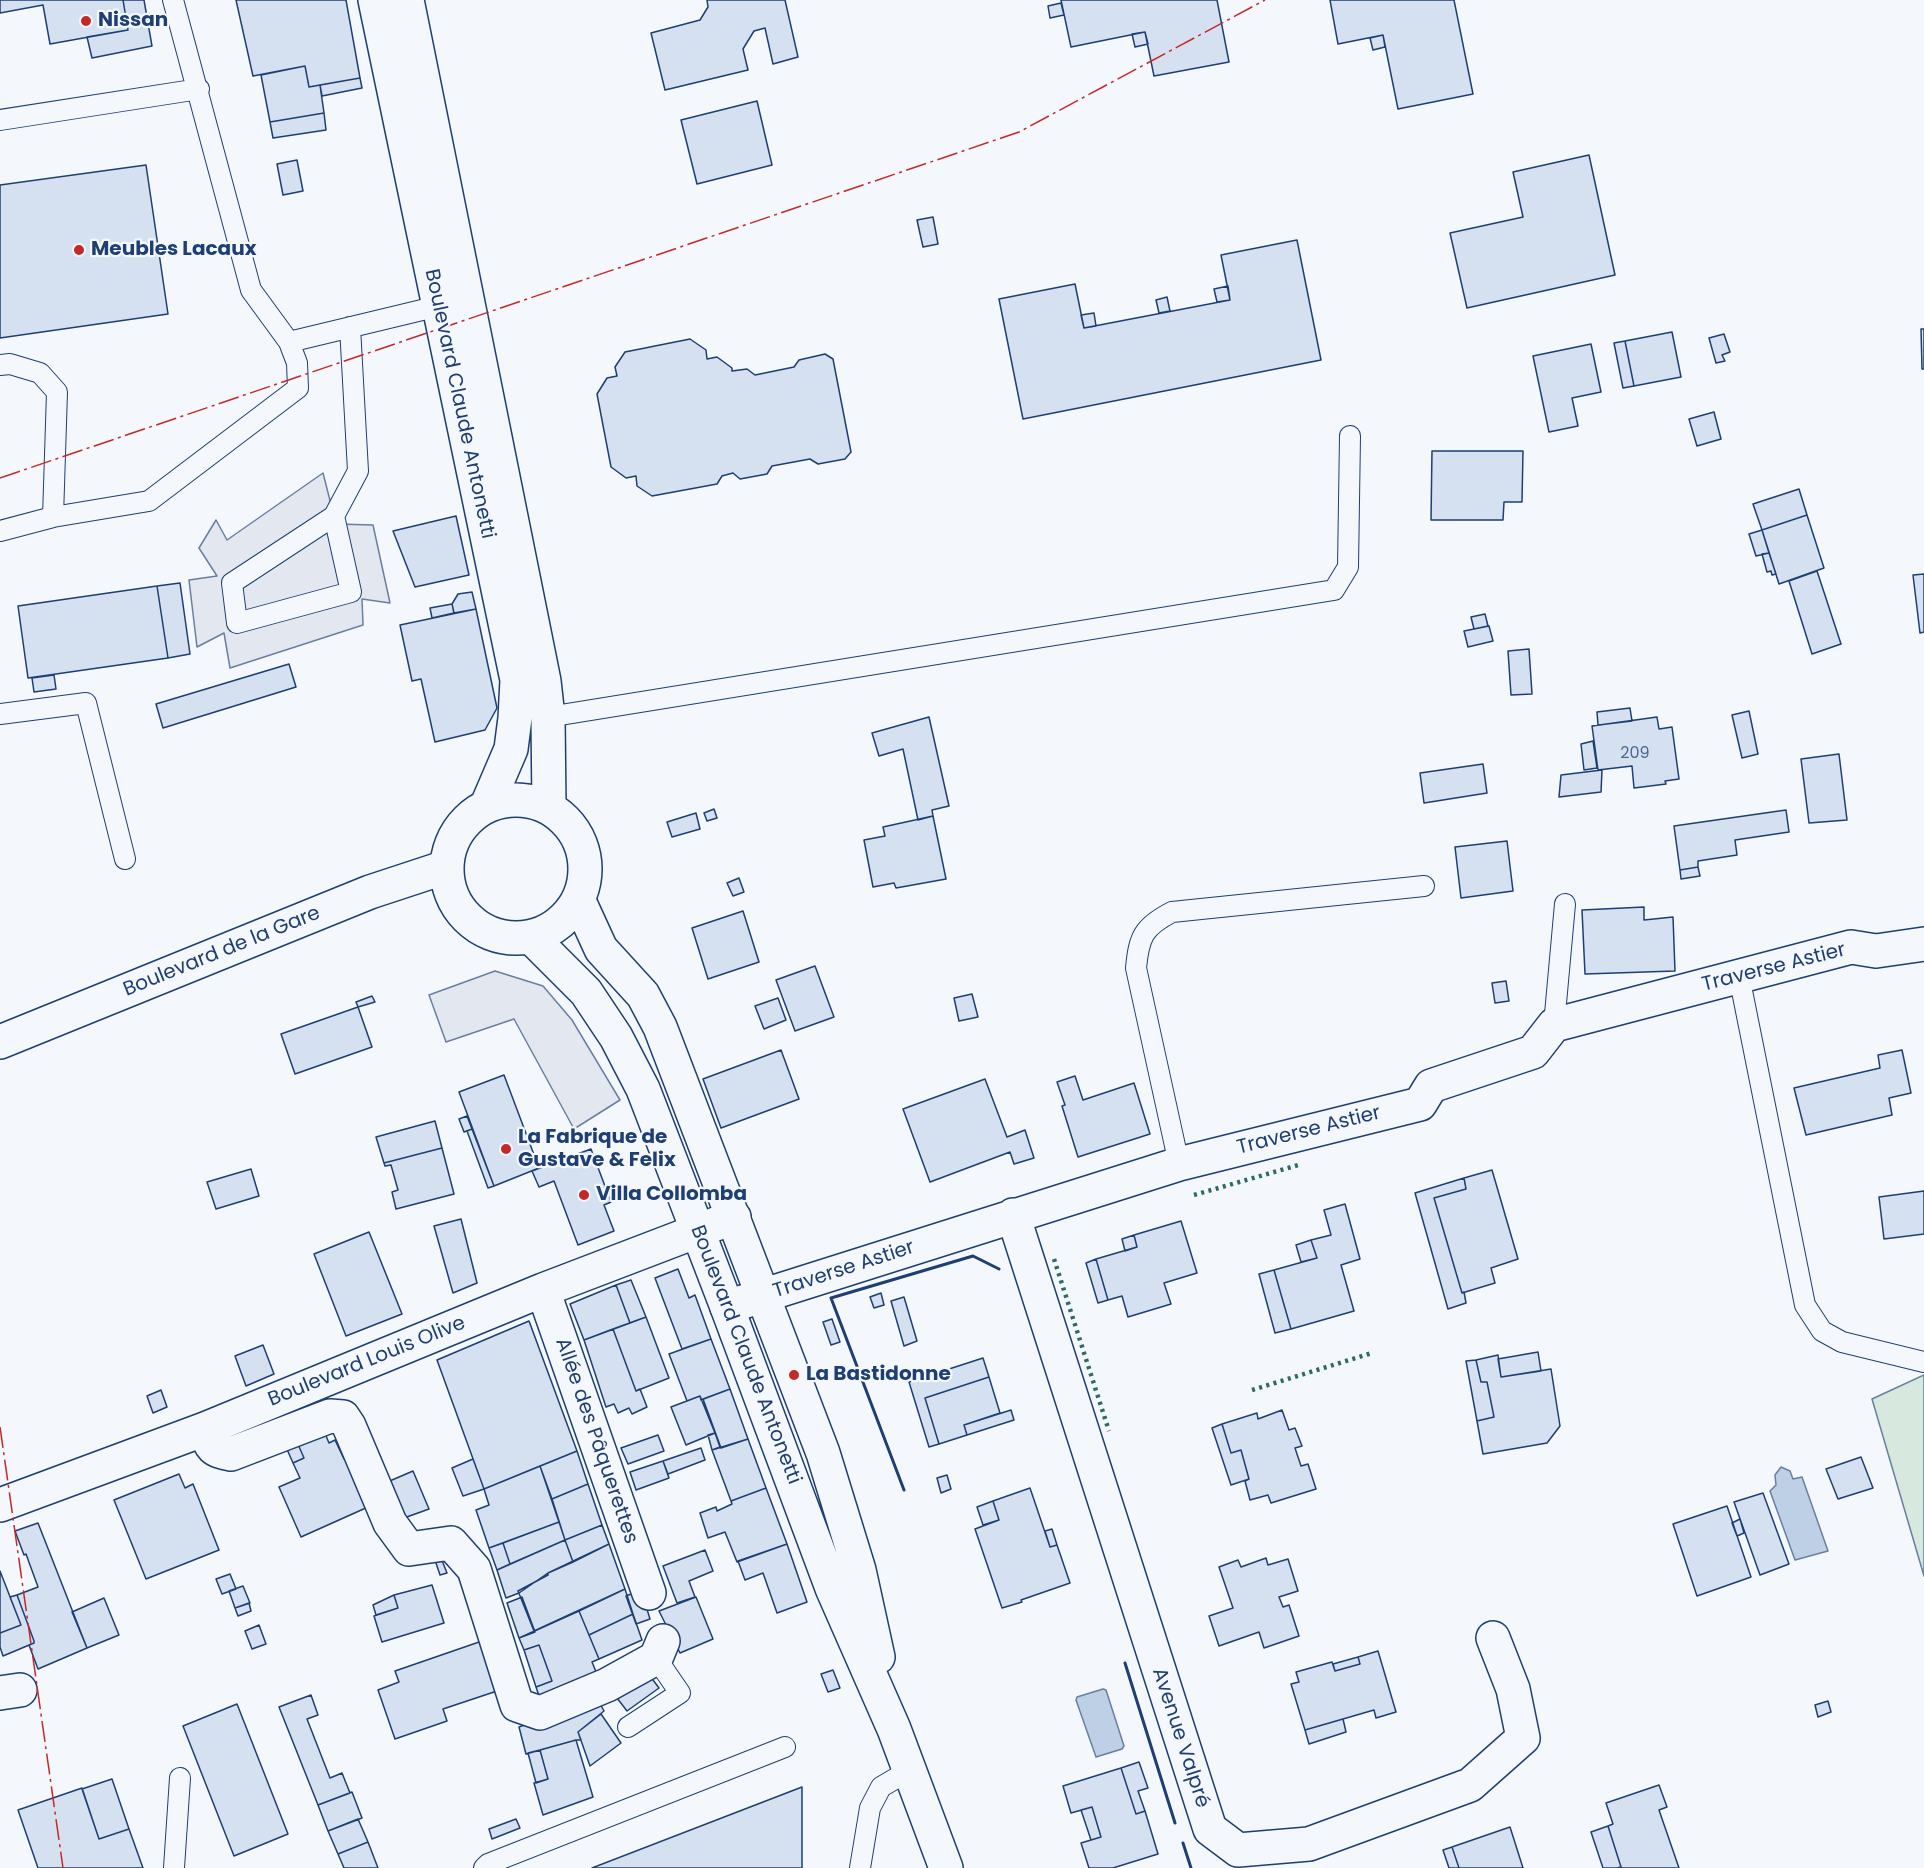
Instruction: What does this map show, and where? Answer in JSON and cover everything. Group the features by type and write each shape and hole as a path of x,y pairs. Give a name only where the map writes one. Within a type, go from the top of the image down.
{"main road":[{"name":"Boulevard Claude Antonetti","path":"375,0 453,303 544,681 548,717 549,807"},
{"name":"Boulevard Claude Antonetti","path":"407,0 453,303 516,680 512,749 487,805"},
{"path":"518,799 549,807 567,820 579,838 585,859 585,880 579,901 560,925 532,938 507,939 482,931 462,915 450,892 446,867 451,842 466,820 487,805 518,799"},
{"name":"Boulevard de la Gare","path":"0,1042 370,892 446,867"},
{"name":"Boulevard Claude Antonetti","path":"579,901 601,949 643,995 660,1027 734,1217 823,1453 859,1570 894,1729"},
{"name":"Boulevard Claude Antonetti","path":"532,938 586,992 616,1037 643,1089 832,1588 894,1729 946,1868"},
{"name":"Traverse Astier","path":"727,1307 1179,1164 1420,1104 1431,1086 1533,1052 1554,1025 1851,947 1876,951 1924,944"},
{"name":"Avenue Valpré","path":"1013,1215 1210,1829 1238,1850 1309,1844 1470,1785 1523,1738 1513,1689 1493,1638"},
{"name":"Boulevard Louis Olive","path":"0,1505 205,1429 543,1290 734,1217"},
{"name":"Allée des Pâquerettes","path":"543,1290 649,1593"},
{"path":"205,1429 210,1446 216,1451 231,1454 330,1416 342,1417 349,1426 390,1523 409,1549 451,1543 474,1569 517,1705 540,1713 607,1685 660,1649"}],"lane":[{"path":"0,531 53,517 149,501 298,388 297,363 289,342 251,290 173,0"},
{"path":"0,120 199,90"},
{"path":"289,342 453,303"},
{"path":"334,516 351,592 237,623 232,583 334,516 358,471 350,327"},
{"path":"0,365 10,364 40,373 57,392 53,517"},
{"path":"548,717 1334,590 1348,567 1350,436"},
{"path":"0,714 86,703 125,859"},
{"path":"1179,1164 1136,968 1138,944 1154,922 1172,912 1424,886"},
{"path":"1554,1025 1565,904"},
{"path":"1739,976 1805,1305 1822,1331 1842,1342 1924,1362"},
{"path":"628,1727 680,1693 660,1649"},
{"path":"484,1868 488,1864 785,1747"},
{"path":"860,1868 870,1808 881,1787 910,1770"},
{"path":"174,1868 180,1778"}],"shaded area":[{"path":"323,473 336,524 373,525 390,603 362,599 363,625 230,668 224,633 197,647 189,580 217,576 199,548 216,520 227,540"},
{"path":"495,971 543,986 572,1020 620,1100 574,1129 514,1019 446,1042 429,995"},
{"path":"1924,1375 1924,1576 1872,1399"}],"water":[{"path":"1781,1467 1790,1471 1793,1479 1802,1477 1828,1551 1795,1560 1770,1491 1776,1485 1775,1475"},
{"path":"1106,1690 1124,1746 1122,1749 1096,1757 1076,1700 1077,1697"}],"building":[{"name":"Nissan","path":"0,0 123,0 128,30 50,44 43,5 0,13"},
{"path":"123,0 144,0 152,46 92,58 87,37 128,30"},
{"path":"236,0 346,0 360,78 309,87 305,66 253,76"},
{"path":"707,0 785,0 798,57 773,64 765,28 754,31 743,49 748,70 665,90 651,33 700,20 708,7"},
{"path":"1061,0 1217,0 1229,62 1154,76 1145,32 1071,47"},
{"path":"1330,0 1454,0 1473,94 1398,109 1383,35 1338,44"},
{"path":"1061,3 1064,15 1050,18 1048,6"},
{"path":"1145,32 1148,44 1135,47 1132,34"},
{"path":"1383,35 1385,47 1373,50 1370,38"},
{"path":"305,66 309,87 320,85 324,113 270,122 261,75"},
{"path":"360,78 362,88 322,96 320,85"},
{"path":"757,101 772,165 697,184 681,120"},
{"path":"324,113 326,130 273,138 270,122"},
{"path":"1589,155 1615,275 1467,308 1450,233 1523,217 1513,172"},
{"path":"297,160 303,191 283,195 277,164"},
{"name":"Meubles Lacaux","path":"146,165 168,314 0,338 0,185"},
{"path":"933,217 938,244 923,247 917,220"},
{"path":"1297,240 1321,360 1023,419 999,299 1075,284 1084,328 1230,300 1221,255"},
{"path":"1228,286 1230,300 1217,302 1214,289"},
{"path":"1167,297 1170,311 1159,313 1156,300"},
{"path":"1094,313 1096,326 1084,328 1081,315"},
{"path":"1921,329 1924,329 1924,369 1922,369"},
{"path":"1672,332 1681,377 1634,386 1625,341"},
{"path":"1724,334 1730,352 1722,355 1725,361 1716,363 1709,338"},
{"path":"690,339 706,350 707,359 717,357 732,368 732,371 747,369 755,375 794,367 799,360 825,354 833,359 851,452 845,459 818,464 810,459 772,466 767,474 740,479 733,473 722,476 717,484 652,496 637,486 636,476 626,478 611,467 597,394 607,378 617,376 615,367 625,352"},
{"path":"1625,341 1634,386 1623,388 1614,343"},
{"path":"1591,344 1601,392 1572,398 1578,426 1549,432 1533,356"},
{"path":"1714,412 1721,439 1697,446 1689,419"},
{"path":"1432,451 1523,451 1522,502 1504,502 1503,520 1431,520"},
{"path":"1799,489 1807,515 1762,530 1753,504"},
{"path":"1807,515 1824,568 1779,584 1762,530"},
{"path":"456,516 469,575 415,587 393,531"},
{"path":"1762,530 1769,553 1756,556 1749,534"},
{"path":"1769,553 1776,574 1772,575 1771,571 1767,572 1762,554"},
{"path":"1817,571 1841,644 1812,654 1789,581"},
{"path":"1924,574 1924,632 1920,633 1913,575"},
{"path":"180,583 190,654 168,658 157,586"},
{"path":"157,586 168,658 28,678 18,606"},
{"path":"472,592 476,609 454,613 452,604 458,594"},
{"path":"452,604 454,613 432,618 430,608"},
{"path":"476,609 497,708 485,730 435,742 421,679 412,681 400,625"},
{"path":"1485,614 1488,626 1474,629 1471,617"},
{"path":"1489,626 1493,641 1468,647 1464,631"},
{"path":"1529,649 1532,694 1511,695 1508,651"},
{"path":"289,664 296,687 163,728 156,704"},
{"path":"54,675 56,689 34,692 32,678"},
{"path":"1630,708 1632,721 1598,725 1597,712"},
{"path":"1749,711 1758,754 1742,758 1732,715"},
{"path":"929,717 949,806 932,810 933,816 918,820 903,749 879,756 872,733"},
{"path":"1657,717 1659,729 1672,727 1679,779 1665,781 1666,784 1634,788 1632,766 1598,770 1592,726"},
{"path":"1593,741 1597,768 1584,770 1581,744"},
{"path":"1839,754 1847,820 1809,823 1801,759"},
{"path":"1483,764 1487,793 1424,803 1420,773"},
{"path":"1602,770 1601,792 1559,797 1561,775"},
{"path":"714,809 717,818 707,821 704,813"},
{"path":"1786,810 1789,832 1735,840 1737,855 1698,861 1698,867 1680,870 1674,826"},
{"path":"696,813 700,829 672,837 667,822"},
{"path":"933,816 946,879 896,888 894,883 873,887 864,840 885,836 883,827"},
{"path":"1507,841 1513,891 1461,898 1455,847"},
{"path":"1698,867 1700,876 1681,879 1680,870"},
{"path":"739,878 744,892 733,896 727,883"},
{"path":"1644,907 1644,920 1673,917 1675,971 1585,974 1582,910"},
{"path":"743,911 759,962 708,979 692,928"},
{"path":"815,966 834,1017 795,1031 776,980"},
{"path":"1506,981 1509,1001 1495,1003 1492,983"},
{"path":"972,994 978,1017 959,1021 954,998"},
{"path":"372,996 375,1002 358,1007 356,1002"},
{"path":"778,998 786,1020 764,1029 755,1006"},
{"path":"358,1007 372,1047 295,1074 281,1034"},
{"path":"781,1050 799,1099 721,1128 703,1079"},
{"path":"1902,1050 1911,1093 1889,1098 1892,1115 1806,1135 1794,1088 1880,1068 1878,1055"},
{"name":"La Fabrique de Gustave & Felix","path":"504,1075 539,1168 494,1186 459,1092"},
{"path":"1075,1076 1083,1100 1134,1083 1150,1134 1078,1157 1057,1082"},
{"path":"985,1079 1007,1137 1025,1130 1034,1158 1014,1164 1010,1152 930,1182 903,1109"},
{"path":"467,1116 472,1129 464,1132 459,1119"},
{"path":"435,1121 442,1148 384,1163 376,1137"},
{"path":"472,1129 494,1186 488,1188 467,1131"},
{"path":"442,1148 454,1194 396,1209 392,1192 398,1190 391,1165 385,1166 384,1163"},
{"name":"Villa Collomba","path":"591,1149 611,1202 604,1205 614,1231 578,1245 554,1181 539,1187 532,1171"},
{"path":"251,1169 259,1196 216,1209 207,1182"},
{"path":"1492,1170 1518,1259 1491,1268 1495,1283 1462,1293 1434,1198 1466,1189 1464,1178"},
{"path":"1464,1178 1466,1189 1434,1198 1466,1303 1448,1309 1415,1193"},
{"path":"1924,1191 1924,1234 1884,1239 1879,1197"},
{"path":"1345,1204 1360,1259 1341,1265 1354,1311 1291,1329 1274,1270 1317,1258 1311,1240 1331,1235 1324,1210"},
{"path":"461,1219 477,1283 453,1293 434,1226"},
{"path":"1181,1221 1197,1273 1164,1283 1171,1304 1128,1317 1122,1296 1108,1300 1096,1259 1137,1247 1134,1235"},
{"path":"369,1232 402,1314 346,1336 314,1254"},
{"path":"1134,1235 1137,1247 1125,1251 1122,1239"},
{"path":"1311,1240 1317,1258 1301,1262 1296,1245"},
{"path":"1096,1259 1108,1300 1098,1303 1086,1263"},
{"path":"678,1269 689,1298 695,1295 711,1339 682,1349 655,1278"},
{"path":"1274,1270 1291,1329 1275,1333 1259,1274"},
{"path":"631,1280 646,1317 630,1323 616,1285"},
{"path":"616,1285 630,1323 584,1340 570,1304"},
{"path":"881,1293 884,1305 874,1308 870,1297"},
{"path":"904,1297 917,1341 904,1346 891,1301"},
{"path":"646,1317 669,1378 636,1391 613,1329"},
{"path":"832,1319 840,1342 831,1345 823,1322"},
{"path":"529,1321 577,1451 484,1489 437,1360"},
{"path":"613,1329 636,1391 640,1389 647,1407 632,1414 629,1408 618,1413 614,1404 606,1407 584,1340"},
{"path":"711,1339 730,1389 701,1400 700,1396 687,1401 669,1354"},
{"path":"263,1345 274,1374 246,1386 235,1356"},
{"path":"1538,1352 1541,1371 1501,1377 1498,1359"},
{"path":"1498,1355 1501,1377 1551,1369 1560,1426 1547,1443 1483,1454 1477,1421 1494,1417 1487,1382 1481,1382 1476,1360"},
{"path":"983,1358 989,1377 925,1398 939,1444 929,1447 909,1382"},
{"path":"1476,1360 1481,1382 1487,1382 1494,1417 1477,1421 1466,1361"},
{"path":"989,1377 1000,1413 964,1425 967,1435 939,1444 925,1398"},
{"path":"730,1389 748,1439 721,1448 703,1399"},
{"path":"161,1390 167,1407 153,1413 147,1396"},
{"path":"700,1396 715,1433 686,1445 671,1407"},
{"path":"1011,1410 1014,1420 967,1435 964,1425"},
{"path":"1282,1410 1289,1430 1295,1428 1302,1446 1295,1448 1301,1466 1308,1464 1316,1489 1271,1503 1268,1495 1250,1500 1245,1481 1249,1479 1241,1450 1231,1453 1222,1424 1257,1413 1258,1419"},
{"path":"1222,1424 1231,1453 1241,1450 1249,1479 1231,1485 1212,1428"},
{"path":"324,1431 329,1443 335,1440 344,1459 346,1458 368,1507 301,1537 279,1487 300,1478 293,1463 304,1458 297,1442"},
{"path":"715,1433 720,1447 712,1450 708,1435"},
{"path":"658,1435 664,1451 628,1464 621,1448"},
{"path":"748,1439 766,1488 731,1501 712,1450"},
{"path":"297,1442 304,1458 293,1463 286,1447"},
{"path":"701,1448 705,1460 668,1474 663,1461"},
{"path":"577,1451 588,1484 552,1499 540,1466"},
{"path":"1861,1457 1873,1488 1838,1499 1826,1469"},
{"path":"473,1459 484,1489 463,1496 452,1468"},
{"path":"663,1461 669,1478 636,1490 630,1472"},
{"path":"540,1466 559,1522 489,1548 476,1510 489,1505 484,1489"},
{"path":"413,1471 429,1509 404,1518 385,1483"},
{"path":"179,1474 185,1488 193,1484 219,1550 146,1579 114,1500"},
{"path":"947,1475 951,1489 941,1493 937,1478"},
{"path":"588,1484 602,1525 565,1540 552,1499"},
{"path":"766,1488 787,1544 737,1562 725,1532 708,1538 700,1513 716,1507 717,1511 732,1504 731,1501"},
{"path":"1030,1488 1050,1547 1057,1545 1070,1583 1002,1608 975,1529 999,1520 993,1501"},
{"path":"1763,1493 1789,1564 1760,1575 1734,1502"},
{"path":"993,1501 999,1520 983,1525 977,1507"},
{"path":"1727,1506 1751,1577 1697,1596 1673,1524"},
{"path":"1740,1519 1744,1533 1737,1536 1732,1523"},
{"path":"559,1522 565,1540 510,1564 503,1543"},
{"path":"38,1523 87,1648 38,1669 29,1645 34,1641 17,1595 38,1587 15,1531"},
{"path":"602,1525 609,1544 573,1562 565,1540"},
{"path":"1052,1529 1057,1545 1050,1547 1045,1531"},
{"path":"565,1540 573,1562 548,1573 519,1593 506,1598 497,1570"},
{"path":"503,1543 510,1564 497,1570 489,1548"},
{"path":"609,1544 625,1589 534,1631 518,1591 548,1573"},
{"path":"787,1544 807,1602 777,1613 763,1573 745,1580 738,1561"},
{"path":"705,1550 713,1571 689,1581 695,1597 677,1603 663,1566"},
{"path":"441,1558 447,1573 440,1575 435,1560"},
{"path":"1266,1558 1268,1565 1288,1559 1298,1591 1279,1597 1283,1607 1289,1605 1299,1636 1264,1648 1259,1632 1219,1646 1209,1616 1233,1608 1219,1567 1238,1560 1241,1567"},
{"path":"0,1571 21,1625 0,1633"},
{"path":"230,1574 236,1589 222,1594 216,1579"},
{"path":"432,1585 444,1623 382,1642 374,1616 398,1608 394,1595"},
{"path":"243,1586 250,1603 235,1608 229,1591"},
{"path":"625,1589 633,1614 589,1635 579,1611"},
{"path":"641,1590 650,1619 636,1624 626,1596"},
{"path":"17,1595 34,1643 3,1656 0,1647 0,1633 21,1625 10,1597"},
{"path":"394,1595 398,1608 376,1615 373,1605"},
{"path":"522,1597 535,1632 519,1638 507,1603"},
{"path":"696,1597 713,1639 680,1653 659,1611"},
{"path":"104,1598 119,1635 87,1648 72,1612"},
{"path":"249,1603 251,1611 238,1616 235,1608"},
{"path":"579,1611 599,1659 592,1662 599,1679 541,1702 536,1687 552,1681 539,1645 524,1650 519,1638"},
{"path":"633,1614 642,1640 599,1659 589,1635"},
{"path":"259,1625 266,1644 252,1649 245,1631"},
{"path":"482,1641 497,1691 443,1709 447,1721 395,1739 378,1690 399,1682 395,1671"},
{"path":"539,1645 552,1681 536,1687 524,1650"},
{"path":"1378,1651 1396,1712 1376,1718 1374,1710 1305,1730 1291,1684 1299,1682 1296,1672 1332,1662 1335,1671 1360,1664 1358,1657"},
{"path":"1358,1657 1360,1664 1335,1671 1333,1664"},
{"path":"833,1670 840,1688 828,1692 821,1674"},
{"path":"650,1676 659,1688 627,1711 617,1698"},
{"path":"311,1695 318,1715 307,1719 330,1778 342,1773 350,1793 318,1805 279,1707"},
{"path":"597,1698 604,1711 578,1732 581,1740 526,1754 519,1727"},
{"path":"1828,1701 1831,1712 1818,1717 1815,1705"},
{"path":"237,1704 288,1834 234,1856 183,1726"},
{"path":"601,1714 621,1743 590,1766 578,1732"},
{"path":"1343,1719 1346,1732 1309,1744 1305,1730"},
{"path":"576,1740 593,1797 543,1815 534,1783 548,1779 540,1750"},
{"path":"540,1750 548,1779 536,1783 528,1753"},
{"path":"1139,1762 1148,1788 1138,1791 1145,1811 1136,1814 1121,1768"},
{"path":"1121,1768 1136,1814 1145,1811 1158,1854 1113,1868 1089,1868 1081,1843 1101,1837 1092,1807 1071,1813 1063,1786"},
{"path":"112,1779 129,1829 99,1839 82,1789"},
{"path":"1659,1785 1667,1807 1659,1810 1679,1868 1617,1868 1621,1867 1608,1826 1613,1824 1606,1803"},
{"path":"802,1787 802,1868 592,1868"},
{"path":"82,1788 99,1839 129,1829 143,1868 38,1868 18,1810"},
{"path":"352,1792 362,1818 328,1831 318,1805"},
{"path":"1092,1807 1101,1837 1091,1840 1081,1810"},
{"path":"358,1819 368,1842 338,1854 328,1831"},
{"path":"516,1819 520,1828 492,1839 489,1829"},
{"path":"1608,1826 1621,1867 1603,1868 1591,1832"},
{"path":"1510,1827 1523,1868 1459,1868 1452,1847"},
{"path":"368,1842 378,1868 344,1868 338,1854"},
{"path":"1452,1847 1459,1868 1449,1868 1443,1850"}],"hedge":[{"path":"1194,1195 1302,1164"},
{"path":"1054,1259 1109,1431"},
{"path":"1252,1390 1372,1353"}],"wall":[{"path":"904,1490 831,1298 973,1256 999,1269"},
{"path":"1125,1663 1175,1823"},
{"path":"1183,1843 1191,1868"}],"power":[{"path":"0,478 1019,132 1265,0"},
{"path":"0,1427 63,1868"}],"place":[{"name":"Nissan","path":"86,21"},
{"name":"Meubles Lacaux","path":"79,250"},
{"name":"La Fabrique de Gustave & Felix","path":"506,1149"},
{"name":"Villa Collomba","path":"584,1195"},
{"name":"La Bastidonne","path":"794,1375"}]}
